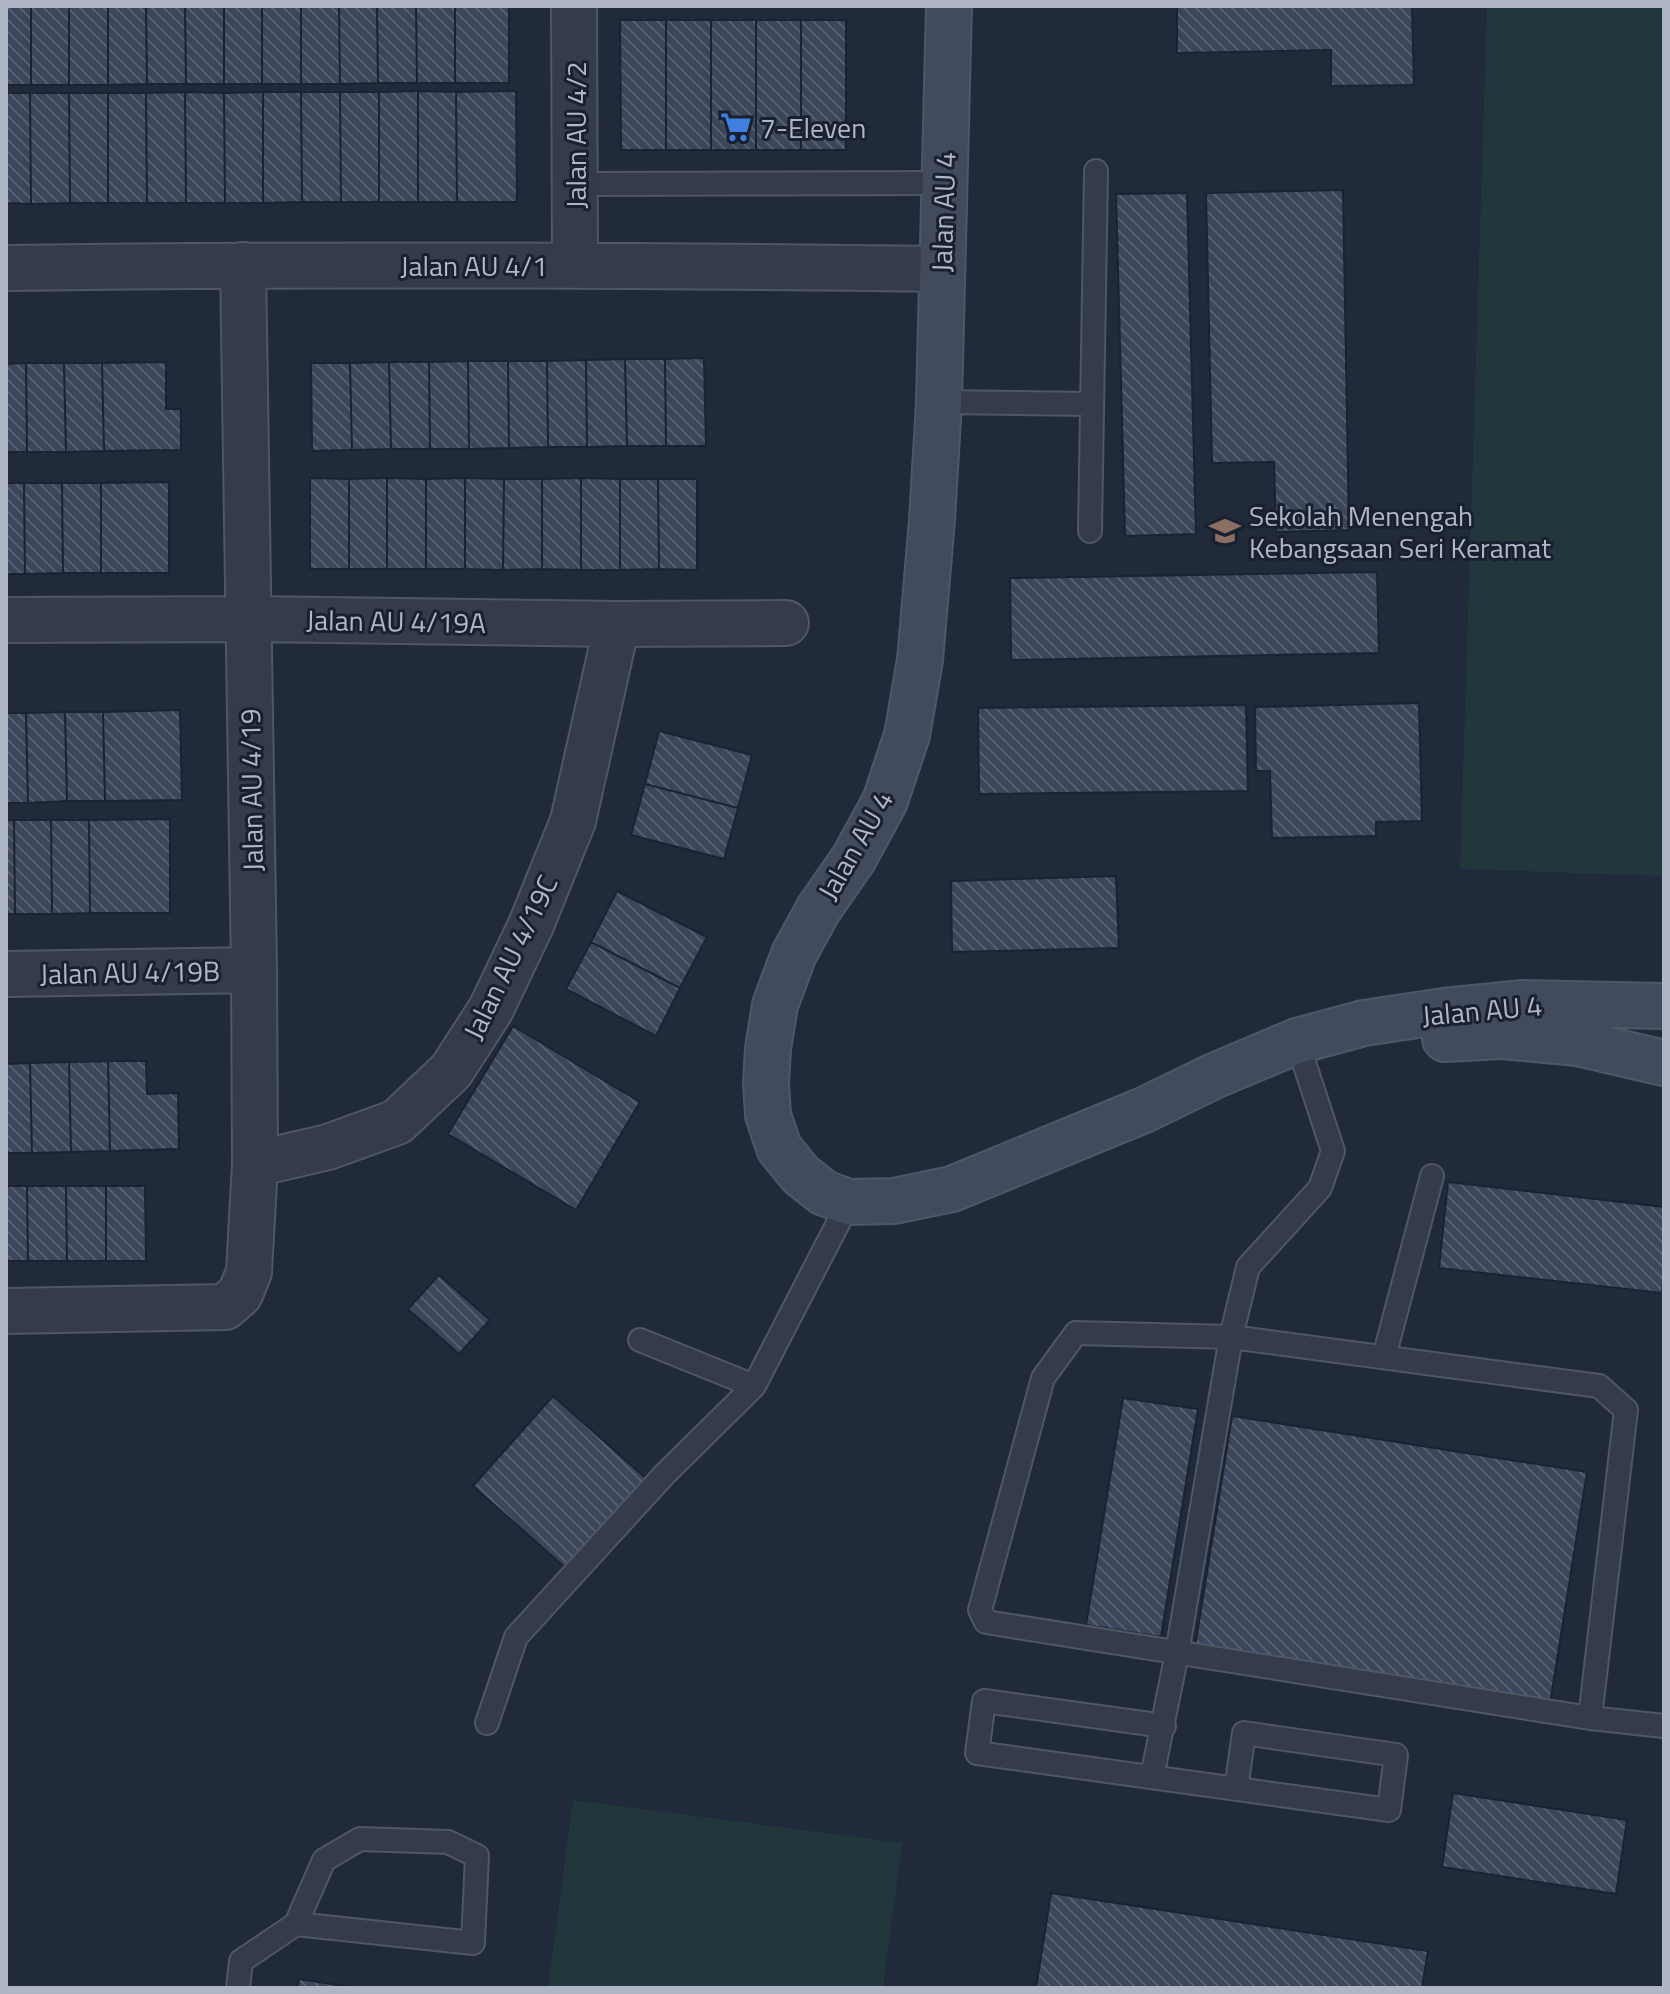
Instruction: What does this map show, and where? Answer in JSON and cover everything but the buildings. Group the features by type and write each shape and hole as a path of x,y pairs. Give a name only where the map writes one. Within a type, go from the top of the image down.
{"main road":[{"name":"Jalan AU 4","path":"949,6 939,402 920,660 907,735 885,801 854,858 818,910 794,954 775,1005 766,1082 768,1115 779,1148 801,1175 824,1193 849,1202 894,1201 952,1189 1144,1110 1214,1076 1302,1053 1364,1023 1523,1003 1664,1006"},
{"name":"Jalan AU 4","path":"1302,1053 1351,1052 1419,1041 1502,1036 1578,1043 1664,1063"}],"street":[{"name":"Jalan AU 4/2","path":"574,6 575,265"},
{"name":"Jalan AU 4/19","path":"6,1311 225,1307 240,1294 249,1272 255,1164 254,970 243,265"},
{"name":"Jalan AU 4/1","path":"6,268 575,265 941,269"},
{"name":"Jalan AU 4/19A","path":"6,620 786,623"},
{"name":"Jalan AU 4/19C","path":"255,1164 328,1147 397,1122 451,1071 491,1009 531,925 573,821 617,624"},
{"name":"Jalan AU 4/19B","path":"6,974 254,970"}],"lane":[{"path":"1090,531 1096,171"},
{"path":"575,184 944,183"},
{"path":"939,402 1092,404"},
{"path":"1152,1777 1164,1726 1231,1337 1248,1267 1320,1188 1333,1151 1302,1053"},
{"path":"1384,1357 1432,1176"},
{"path":"487,1723 516,1637 664,1475 754,1386 849,1202"},
{"path":"1590,1718 1626,1410 1599,1386 1231,1337 1076,1333 1043,1378 980,1610 986,1622 1590,1718 1664,1726"},
{"path":"640,1340 754,1386"},
{"path":"1164,1726 984,1701 977,1753 1152,1777 1236,1789 1389,1810 1396,1755 1244,1733 1236,1789"},
{"path":"238,1988 241,1961 296,1924 324,1860 360,1839 448,1842 477,1856 473,1943 296,1924"}],"green space":[{"path":"1487,6 1664,6 1664,876 1460,869"},
{"path":"573,1800 902,1843 883,1988 548,1988"}],"place":[{"name":"7-Eleven","path":"736,127"},
{"name":"Sekolah Menengah Kebangsaan Seri Keramat","path":"1225,531"}]}
